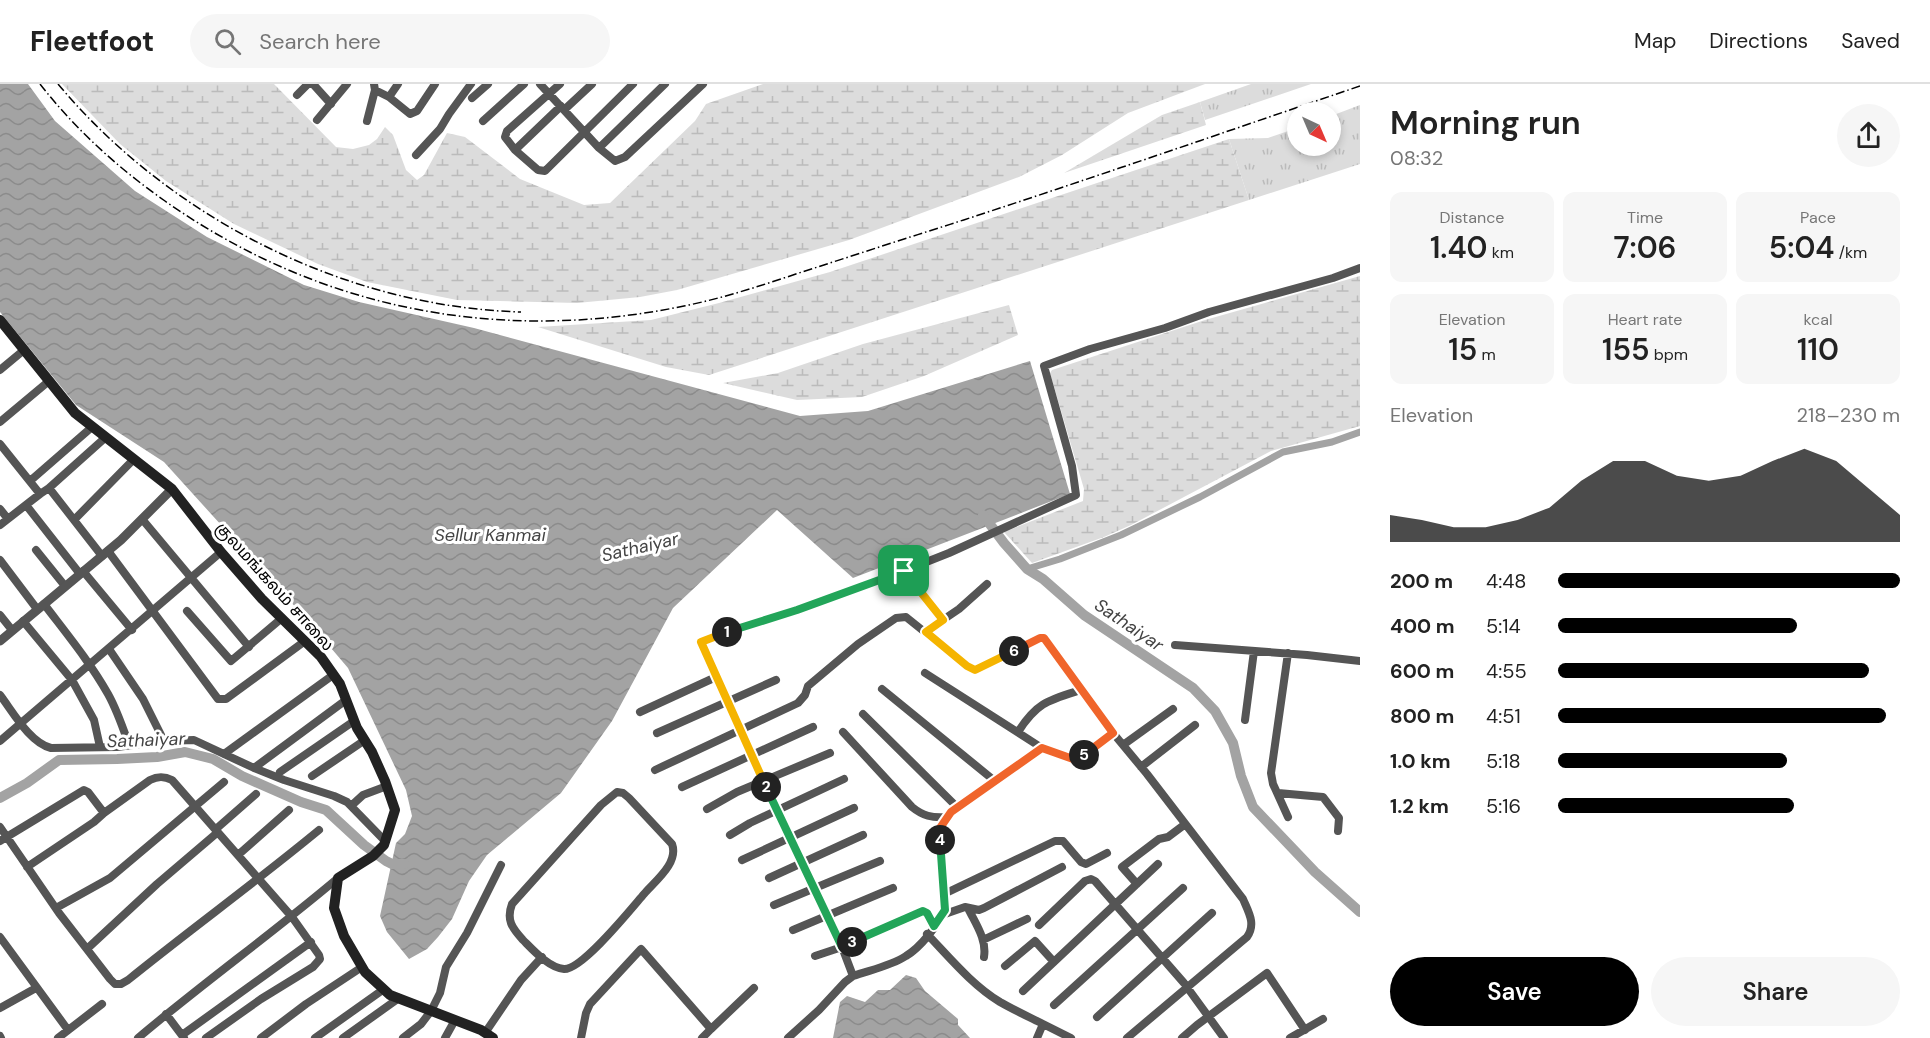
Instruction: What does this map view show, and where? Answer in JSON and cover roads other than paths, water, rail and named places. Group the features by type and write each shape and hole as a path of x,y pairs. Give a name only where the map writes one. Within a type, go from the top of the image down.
{"main road":[{"name":"குலமங்கலம் சாலை","path":"0,320 75,413 172,489 221,552 321,657 340,684 354,721 372,752 387,786 395,810 385,843 373,856 338,878"},
{"path":"338,878 334,908 344,936 362,967 390,995 455,1020 484,1035"}],"street":[{"path":"297,95 308,84"},
{"path":"313,84 331,104"},
{"path":"317,120 347,84"},
{"path":"389,97 398,84"},
{"path":"367,121 375,86 406,112 413,114 435,84"},
{"path":"416,155 441,129 471,84"},
{"path":"472,98 488,84"},
{"path":"483,121 524,84"},
{"path":"540,84 599,148 615,161 625,157 703,84"},
{"path":"560,84 507,131 506,137 515,150 538,170 543,171 633,84"},
{"path":"515,150 592,84"},
{"path":"599,148 665,84"},
{"path":"853,976 828,916 740,731 701,642 904,571 1076,495 1072,466 1044,366 1090,349 1165,328 1209,312 1333,278 1360,268"},
{"path":"0,370 24,350"},
{"path":"0,422 49,381"},
{"path":"30,481 92,427"},
{"path":"0,525 49,488 106,437"},
{"path":"0,444 40,494"},
{"path":"74,520 134,459"},
{"path":"49,488 153,612 214,694 222,700 305,641"},
{"path":"0,640 105,553 172,489"},
{"path":"26,505 132,630"},
{"path":"0,509 8,519"},
{"path":"141,519 249,647"},
{"path":"36,550 65,586"},
{"path":"0,741 221,552"},
{"path":"0,560 90,665 117,712 129,745"},
{"path":"904,571 943,620"},
{"path":"926,632 987,584"},
{"path":"187,611 229,660 235,659 282,618"},
{"path":"0,615 12,630"},
{"path":"655,770 740,731 803,698 808,686 858,644 896,618 906,617 975,670 1042,637 1113,733 1243,899 1251,917 1252,929 1247,937 1127,1038"},
{"path":"23,621 72,680 94,720 100,747"},
{"path":"1175,645 1360,661"},
{"path":"109,649 143,699 164,741"},
{"path":"1245,720 1254,651"},
{"path":"1288,653 1271,773 1288,817"},
{"path":"925,673 1042,748 1073,759 1088,753 1113,733"},
{"path":"224,754 333,675"},
{"path":"640,712 717,677"},
{"path":"657,734 776,680"},
{"path":"882,689 996,782"},
{"path":"1018,732 1026,719 1038,707 1049,700 1081,690"},
{"path":"0,695 35,741 44,746 51,748 100,747 194,740 254,768 334,796 351,806 385,843"},
{"path":"254,768 346,700"},
{"path":"1123,745 1173,709"},
{"path":"863,714 958,808"},
{"path":"280,772 354,721"},
{"path":"1141,768 1195,725"},
{"path":"682,787 813,727"},
{"path":"843,732 912,807 931,817 946,817"},
{"path":"312,776 364,740"},
{"path":"788,1038 853,976 903,958 916,947 945,910 940,828 946,817 1042,748"},
{"path":"707,809 737,792 830,753"},
{"path":"27,867 156,777 165,776 172,780 292,917 320,955 317,963 206,1038"},
{"path":"730,835 844,779"},
{"path":"56,908 110,878 224,782"},
{"path":"351,806 363,795 387,786"},
{"path":"3,839 84,790 104,813"},
{"path":"617,792 623,793 672,844 673,858 614,928 576,966 566,969 558,967 542,957 512,928 508,913 512,904 610,796 617,792"},
{"path":"1278,793 1323,797 1339,818 1338,831"},
{"path":"87,948 256,794"},
{"path":"742,860 854,808"},
{"path":"238,855 289,810"},
{"path":"1137,884 1122,867 1159,839 1168,837 1184,825"},
{"path":"0,827 3,839 27,867 115,984 128,980 319,830"},
{"path":"770,878 863,835"},
{"path":"944,894 1055,841 1063,841 1086,864 1107,853"},
{"path":"774,905 880,861"},
{"path":"1023,991 1158,864"},
{"path":"403,1038 421,1024 431,1011 440,993 446,966 467,933 501,866"},
{"path":"942,915 968,908 979,910 1062,867"},
{"path":"138,1038 338,878"},
{"path":"1040,925 1088,879 1095,881 1187,986 1224,1038"},
{"path":"793,930 850,904 893,888"},
{"path":"1054,1005 1183,888"},
{"path":"968,908 985,946 984,957"},
{"path":"815,956 842,947 923,911 927,913 934,926"},
{"path":"1097,1017 1212,913"},
{"path":"983,940 1027,918"},
{"path":"927,934 961,969 1000,1002 1071,1038"},
{"path":"0,937 68,1030"},
{"path":"1005,966 1035,941 1054,962"},
{"path":"166,1014 183,1037 311,942"},
{"path":"581,1038 586,1012 590,1004 641,949 711,1029"},
{"path":"484,1035 521,980 542,957"},
{"path":"261,1038 306,1004 362,967"},
{"path":"1182,1038 1267,974 1305,1030"},
{"path":"0,1008 36,988"},
{"path":"702,1038 754,988"},
{"path":"315,1038 384,989"},
{"path":"343,1038 399,998"},
{"path":"58,1038 102,1004"},
{"path":"1290,1038 1323,1019"},
{"path":"446,1038 455,1020"},
{"path":"1037,1038 1043,1024"}],"water":[{"name":"Sellur Kanmai","path":"0,84 28,84 55,121 135,191 207,237 304,285 359,302 474,328 800,416 868,411 1030,361 1070,494 853,578 777,510 673,608 612,721 561,793 487,855 469,881 452,919 427,949 409,959 387,932 380,916 396,843 405,834 412,816 406,790 348,668 164,462 76,405 0,312"},
{"path":"906,975 916,978 925,991 958,1019 958,1025 970,1038 833,1038 840,1002 847,996 865,1002 878,990 890,990"}],"waterway":[{"path":"1027,569 1060,559 1121,535 1200,497 1283,452 1332,442 1360,432"},
{"name":"Sathaiyar","path":"983,515 1027,569 1043,579 1084,615 1193,688 1215,711 1233,743 1241,776 1253,807 1315,872 1360,912"},
{"name":"Sathaiyar","path":"0,798 27,783 59,760 157,757 185,752 213,759 242,776 301,802 326,810 364,845 386,861 392,864 404,864"}],"railway":[{"path":"40,84 83,132 114,161 165,201 224,238 285,269 349,292 413,309 479,318 547,321 615,317 684,306 729,295 997,209 1360,86"},
{"path":"58,84 103,132 153,175 207,214 266,246 327,273 390,293 455,306 521,312"}]}
